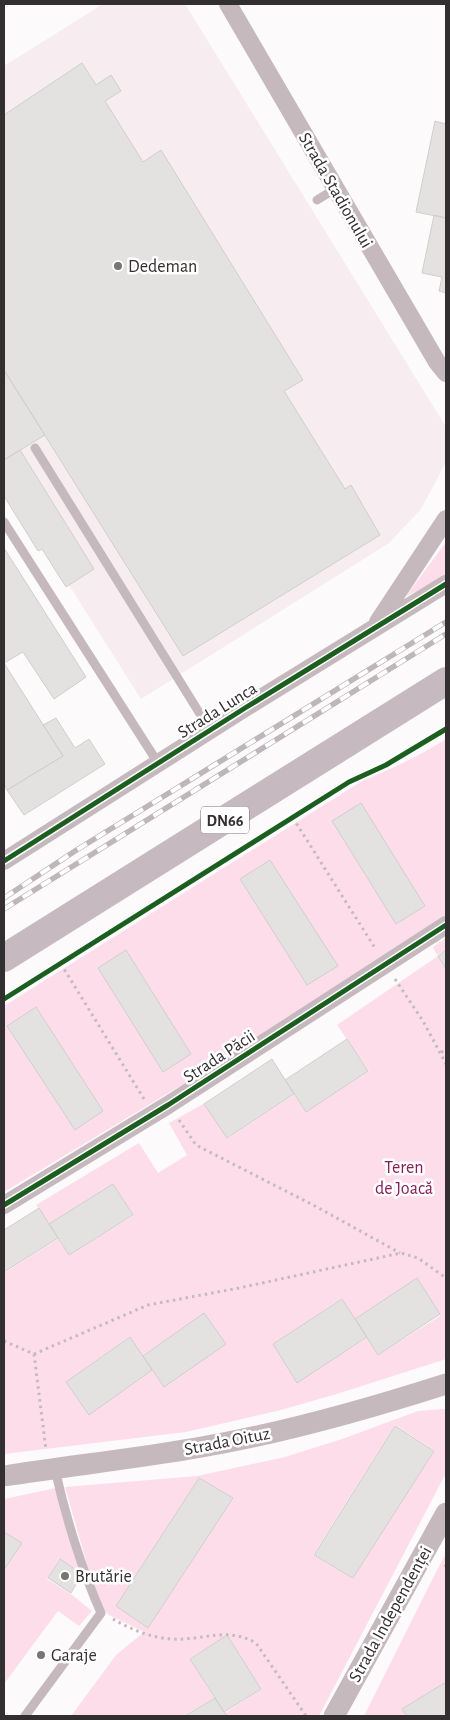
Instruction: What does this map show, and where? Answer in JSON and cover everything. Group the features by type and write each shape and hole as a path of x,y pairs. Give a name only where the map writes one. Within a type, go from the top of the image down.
{"main road":[{"name":"DN66","path":"4,958 446,681"}],"street":[{"name":"Strada Stadionului","path":"228,4 437,362 446,373"},
{"path":"375,627 446,518"},
{"name":"Strada Lunca","path":"4,861 210,730 446,584"},
{"name":"Strada Păcii","path":"4,1205 161,1109 446,924"},
{"name":"Strada Oituz","path":"4,1476 50,1460 196,1448 249,1438 333,1417 446,1384"},
{"name":"Strada Independenței","path":"334,1716 446,1513"}],"lane":[{"path":"316,200 335,189"},
{"path":"35,448 210,730"},
{"path":"4,522 158,763"},
{"path":"25,1716 101,1613 93,1594 50,1460"}],"path":[{"path":"284,823 301,813"},
{"path":"293,818 423,1021 446,1064"},
{"path":"52,969 69,958"},
{"path":"61,964 161,1109 196,1145 401,1253 418,1258 446,1278"},
{"path":"441,1052 446,1051"},
{"path":"441,1052 446,1055"},
{"path":"4,1341 34,1354 148,1305 239,1288 401,1253"},
{"path":"34,1354 50,1460"},
{"path":"101,1613 126,1626 152,1636 188,1639 228,1634 245,1637 256,1643 306,1716"}],"shaded area":[{"path":"103,4 185,4 446,427 446,462 421,509 389,543 141,699 4,482 4,66"}],"green space":[{"path":"446,542 446,576 406,596"},
{"path":"446,739 446,915 190,1080 4,1192 4,1006 362,781 405,762"},
{"path":"446,938 446,950 437,955 433,947"},
{"name":"Teren de Joacă","path":"438,956 446,970 446,1359 281,1410 186,1432 4,1454 4,1273 58,1239 69,1255 133,1216 113,1184 50,1224 36,1205 139,1143 158,1173 187,1155 169,1123 205,1103 228,1138 294,1095 306,1112 369,1071 337,1025","holes":["417,1278 440,1316 378,1355 367,1338 297,1382 273,1344 341,1299 355,1319","204,1314 164,1386 152,1370 89,1414 66,1382 129,1337 142,1356"]},
{"path":"446,1409 446,1473 319,1716 227,1716 225,1713 261,1689 227,1635 190,1658 214,1698 184,1716 71,1716 116,1655 144,1632 109,1615 101,1608 65,1487 197,1476 285,1457 342,1439 418,1411","holes":["395,1425 434,1450 353,1578 313,1555","199,1478 233,1498 148,1628 116,1606"]},
{"path":"56,1488 82,1573 59,1559 47,1579 71,1594 92,1611 79,1626 58,1611 4,1684 4,1570 22,1543 4,1532 4,1499"},
{"path":"446,1553 446,1716 364,1716 434,1576"}],"building":[{"name":"Dedeman","path":"82,63 96,85 111,75 121,91 105,101 143,162 161,150 303,380 284,391 345,489 351,485 380,535 183,656 4,370 4,115"},
{"path":"435,121 446,124 446,218 416,212"},
{"path":"434,215 446,218 446,293 439,291 442,277 422,273"},
{"path":"4,370 45,435 4,460"},
{"path":"20,450 94,569 66,587 42,549 38,551 4,496 4,460"},
{"path":"4,548 86,677 54,699 23,652 4,663"},
{"path":"4,663 63,756 7,790 4,784"},
{"path":"56,718 75,748 89,739 105,764 24,815 7,790 63,756 43,725"},
{"path":"361,803 425,906 396,924 332,821"},
{"path":"270,860 338,966 307,985 240,879"},
{"path":"126,950 191,1054 163,1072 98,968"},
{"path":"446,950 446,969 438,956"},
{"path":"36,1007 103,1111 75,1130 7,1026"},
{"path":"347,1039 368,1071 306,1112 285,1080"},
{"path":"272,1059 294,1094 227,1138 204,1104"},
{"path":"113,1184 133,1215 69,1255 49,1224"},
{"path":"39,1208 58,1238 4,1272 4,1230"},
{"path":"417,1278 440,1314 378,1355 355,1319"},
{"path":"342,1299 367,1337 297,1383 273,1344"},
{"path":"204,1313 226,1344 164,1387 143,1356"},
{"path":"130,1337 152,1370 89,1415 66,1382"},
{"path":"395,1426 434,1451 353,1578 314,1555"},
{"path":"199,1478 233,1498 148,1628 116,1606"},
{"path":"4,1532 22,1543 4,1570"},
{"name":"Brutărie","path":"60,1559 82,1574 71,1593 48,1578"},
{"path":"227,1635 261,1689 224,1712 190,1659"},
{"path":"446,1682 446,1716 407,1716 402,1709"},
{"path":"215,1698 227,1716 185,1716"}],"railway":[{"path":"4,898 75,851 446,622"},
{"path":"4,909 446,634"}],"cycle path":[{"path":"4,861 245,708 446,584"},
{"path":"4,999 349,782 386,765 446,729"},
{"path":"4,1205 168,1105 446,925"}],"place":[{"name":"Dedeman","path":"118,266"},
{"name":"Brutărie","path":"65,1576"},
{"name":"Garaje","path":"41,1655"}]}
